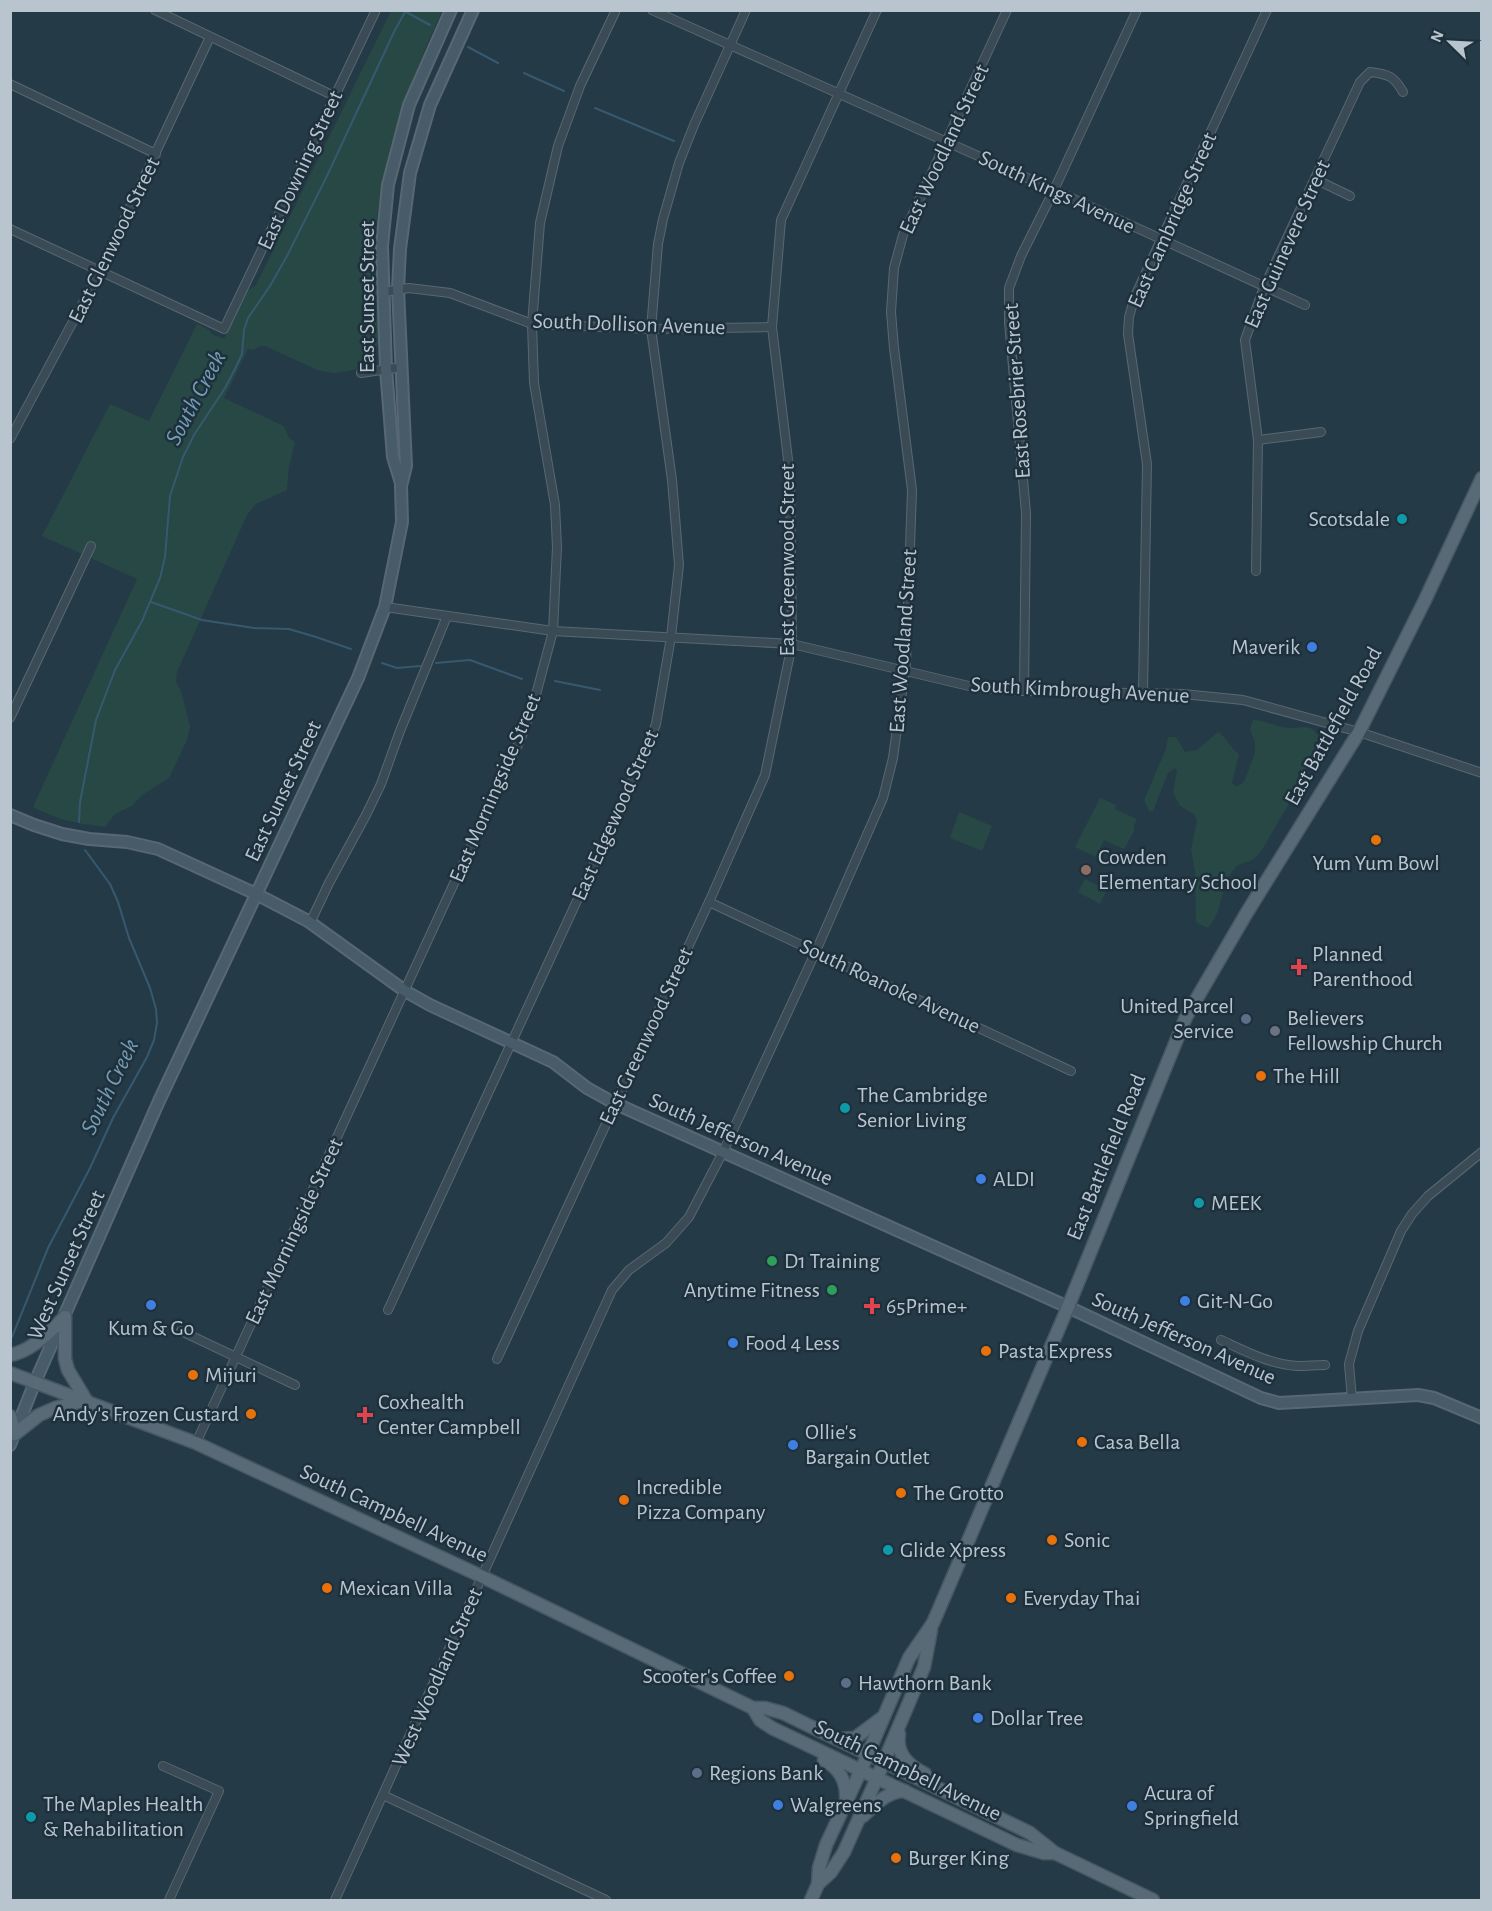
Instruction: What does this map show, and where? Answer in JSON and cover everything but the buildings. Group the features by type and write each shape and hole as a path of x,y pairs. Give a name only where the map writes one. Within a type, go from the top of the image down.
{"main road":[{"name":"East Sunset Street","path":"401,486 393,457 386,369 382,246 388,185 409,105 452,10"},
{"name":"East Sunset Street","path":"159,1101 358,678 385,607 402,522 401,486 405,466 398,290 400,249 410,173 430,105 473,10"},
{"name":"East Battlefield Road","path":"933,1623 1068,1307 1186,1017 1250,908 1359,732 1424,602 1482,478"},
{"name":"South Jefferson Avenue","path":"10,815 62,834 127,842 158,849 256,894 310,923 405,991 430,1005 553,1062 586,1088 614,1103 1068,1307 1261,1398 1280,1402 1418,1395 1446,1402 1482,1418"},
{"name":"West Sunset Street","path":"13,1440 35,1382 159,1101"},
{"path":"10,1355 27,1349 65,1317"},
{"path":"13,1440 39,1415 55,1408 86,1400 68,1370 65,1317"},
{"name":"South Campbell Avenue","path":"10,1373 196,1443 483,1577 753,1708 765,1708 783,1713 1030,1833 1055,1853 1153,1900"},
{"path":"10,1416 13,1440"},
{"path":"811,1900 818,1884 819,1868 826,1845 868,1755 909,1658 933,1623"},
{"path":"818,1884 831,1872 844,1852 878,1778 924,1667 933,1623"},
{"name":"South Campbell Avenue","path":"753,1708 760,1720 781,1732 1017,1845 1044,1853 1055,1853"},
{"path":"836,1739 855,1738 884,1717"},
{"path":"900,1725 898,1746 906,1761 959,1791 981,1809"},
{"path":"781,1732 791,1742 836,1767 845,1785 846,1802"},
{"path":"858,1821 882,1799 895,1792 905,1791"}],"street":[{"path":"155,10 334,96"},
{"name":"East Downing Street","path":"100,271 224,329 376,10"},
{"name":"East Morningside Street","path":"196,1443 405,991 520,738 534,702 553,632 557,547 555,505 534,383 532,324 540,223 558,146 580,87 616,10"},
{"name":"South Kings Avenue","path":"652,10 1305,305"},
{"name":"East Edgewood Street","path":"388,1310 647,749 656,724 671,637 679,565 672,480 651,329 658,244 665,211 683,154 746,10"},
{"name":"East Greenwood Street","path":"497,1359 709,902 765,775 792,645 790,476 772,327 781,220 877,10"},
{"name":"East Woodland Street","path":"612,1290 629,1270 666,1243 689,1217 723,1152 816,951 883,798 893,758 905,670 912,490 891,312 894,268 903,235 1007,10"},
{"name":"East Rosebrier Street","path":"1024,691 1026,513 1009,322 1009,288 1021,256 1137,10"},
{"name":"East Cambridge Street","path":"1143,692 1147,464 1128,334 1129,317 1135,296 1267,10"},
{"name":"East Glenwood Street","path":"10,439 100,271 210,37"},
{"name":"East Guinevere Street","path":"1256,571 1258,440 1245,340 1264,287 1360,82 1370,72 1382,73 1395,79 1403,92"},
{"path":"10,84 156,154"},
{"path":"1315,179 1350,196"},
{"path":"10,229 100,271"},
{"name":"South Dollison Avenue","path":"384,292 425,289 450,293 532,324 651,329 772,327"},
{"path":"361,373 402,367"},
{"path":"1258,440 1321,432"},
{"path":"10,718 91,546"},
{"name":"South Kimbrough Avenue","path":"385,607 553,632 792,645 973,687 1024,691 1143,692 1243,700 1359,732 1482,773"},
{"path":"310,923 381,784 447,616"},
{"name":"South Roanoke Avenue","path":"709,902 1071,1071"},
{"path":"1352,1399 1349,1364 1358,1331 1401,1231 1428,1196 1482,1152"},
{"name":"West Woodland Street","path":"335,1900 612,1290"},
{"path":"181,1331 295,1384"},
{"path":"1221,1340 1277,1363 1297,1366 1325,1365"},
{"path":"164,1766 219,1791 169,1900"},
{"path":"383,1795 606,1900"}],"green space":[{"path":"391,11 442,11 407,95 389,152 383,181 375,241 379,332 377,347 373,354 360,362 359,369 336,373 315,369 265,346 253,350 248,349 224,398 284,426 289,438 295,442 289,467 287,490 256,504 247,515 177,672 176,682 181,691 190,727 187,740 169,778 141,796 132,806 115,814 105,827 68,821 43,812 33,807 137,579 42,536 110,404 149,421 197,324 224,339 247,291 256,285"},
{"path":"1253,720 1287,728 1309,728 1319,736 1309,765 1286,809 1259,854 1252,860 1237,866 1230,875 1216,915 1208,928 1197,923 1196,920 1195,872 1191,849 1197,821 1195,815 1180,806 1173,792 1177,771 1175,768 1168,773 1153,811 1149,811 1144,800 1166,749 1168,737 1176,737 1185,752 1197,750 1218,732 1239,754 1232,783 1236,787 1244,782 1255,753 1255,742 1250,729"},
{"path":"1100,798 1116,805 1115,809 1137,819 1134,831 1124,849 1104,840 1096,857 1075,847"},
{"path":"959,812 992,826 982,851 950,838"},
{"path":"1085,879 1107,890 1100,904 1078,892"}],"waterway":[{"name":"South Creek","path":"79,822 80,802 96,720 115,670 142,621 160,578 165,557 170,496 183,457 235,369 242,354 244,330 248,318 287,256 406,10"},
{"path":"406,12 430,25"},
{"path":"468,47 498,63"},
{"path":"524,73 564,91"},
{"path":"595,108 674,141"},
{"path":"151,602 202,620 254,628 289,629 351,649"},
{"path":"436,663 470,660 522,679"},
{"path":"382,663 397,668 420,666"},
{"path":"555,681 600,690"},
{"name":"South Creek","path":"12,1337 48,1248 113,1118 147,1057 154,1040 157,1023 150,988 129,938 118,902 110,884 85,850"}],"place":[{"name":"Scotsdale","path":"1402,519"},
{"name":"Maverik","path":"1312,647"},
{"name":"Yum Yum Bowl","path":"1376,840"},
{"name":"Cowden Elementary School","path":"1086,870"},
{"name":"Planned Parenthood","path":"1299,967"},
{"name":"United Parcel Service","path":"1246,1019"},
{"name":"Believers Fellowship Church","path":"1275,1031"},
{"name":"The Hill","path":"1261,1076"},
{"name":"The Cambridge Senior Living","path":"845,1108"},
{"name":"ALDI","path":"981,1179"},
{"name":"MEEK","path":"1199,1203"},
{"name":"D1 Training","path":"772,1261"},
{"name":"Anytime Fitness","path":"832,1290"},
{"name":"Git-N-Go","path":"1185,1301"},
{"name":"Kum & Go","path":"151,1305"},
{"name":"65Prime+","path":"872,1306"},
{"name":"Food 4 Less","path":"733,1343"},
{"name":"Pasta Express","path":"986,1351"},
{"name":"Mijuri","path":"193,1375"},
{"name":"Andy's Frozen Custard","path":"251,1414"},
{"name":"Coxhealth Center Campbell","path":"365,1415"},
{"name":"Casa Bella","path":"1082,1442"},
{"name":"Ollie's Bargain Outlet","path":"793,1445"},
{"name":"The Grotto","path":"901,1493"},
{"name":"Incredible Pizza Company","path":"624,1500"},
{"name":"Sonic","path":"1052,1540"},
{"name":"Glide Xpress","path":"888,1550"},
{"name":"Mexican Villa","path":"327,1588"},
{"name":"Everyday Thai","path":"1011,1598"},
{"name":"Scooter's Coffee","path":"789,1676"},
{"name":"Hawthorn Bank","path":"846,1683"},
{"name":"Dollar Tree","path":"978,1718"},
{"name":"Regions Bank","path":"697,1773"},
{"name":"Walgreens","path":"778,1805"},
{"name":"Acura of Springfield","path":"1132,1806"},
{"name":"The Maples Health & Rehabilitation","path":"31,1817"},
{"name":"Burger King","path":"896,1858"}]}
